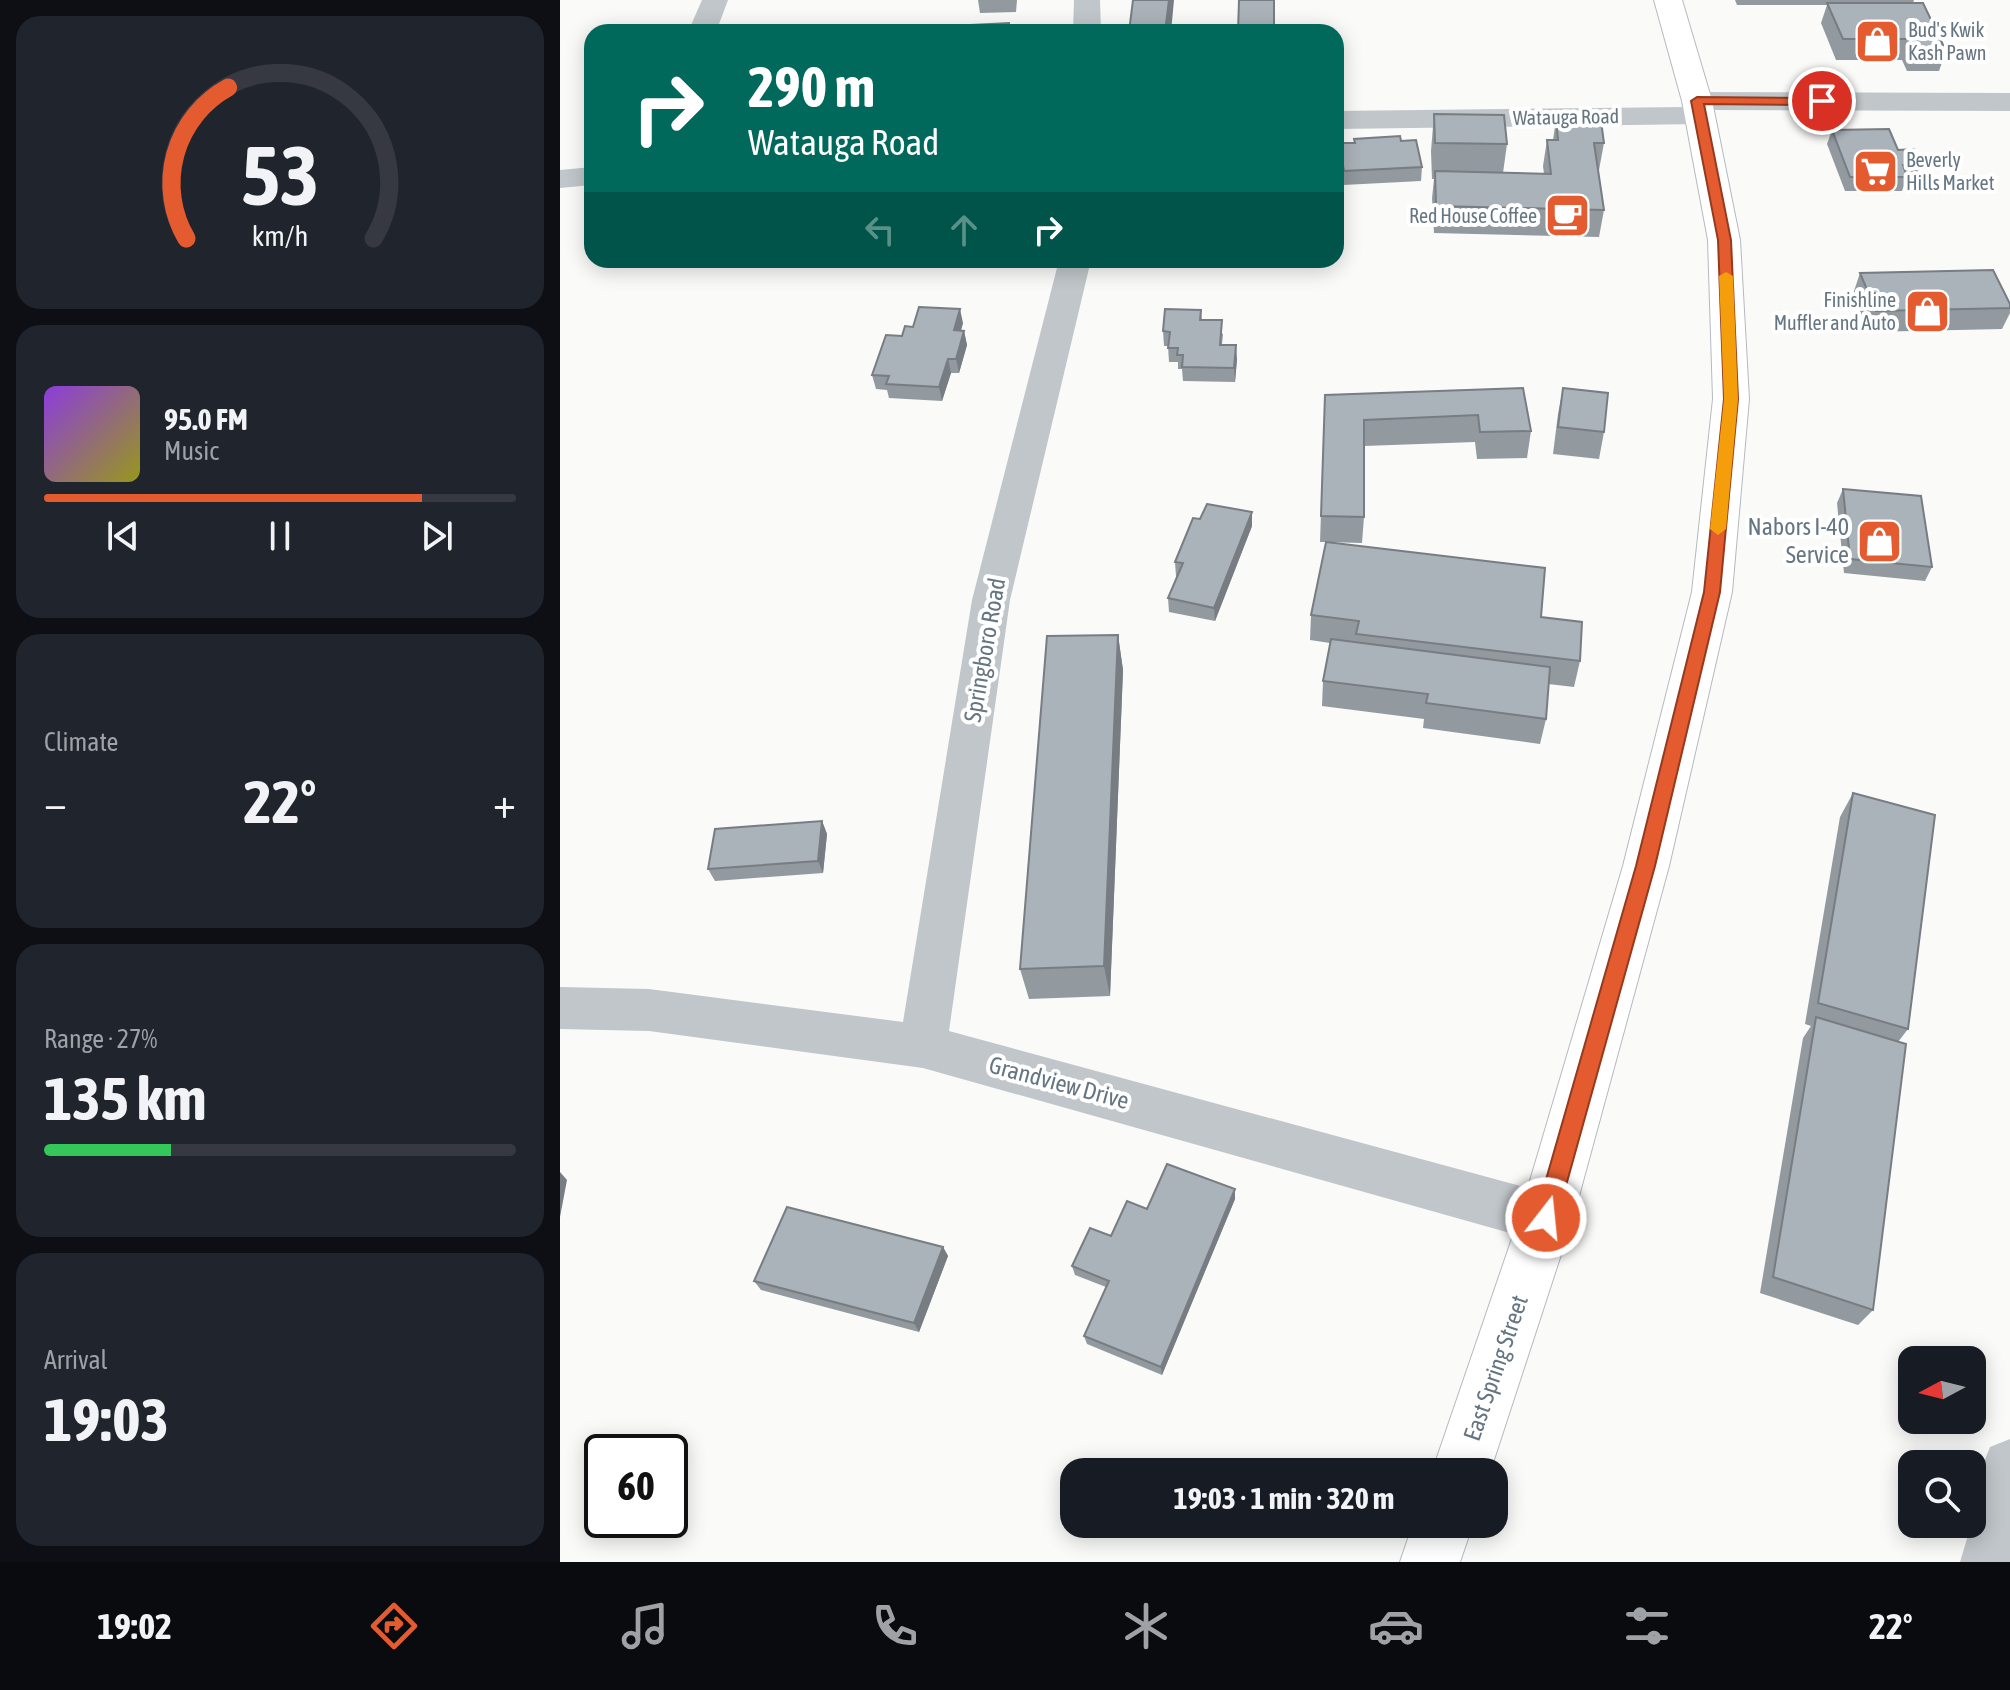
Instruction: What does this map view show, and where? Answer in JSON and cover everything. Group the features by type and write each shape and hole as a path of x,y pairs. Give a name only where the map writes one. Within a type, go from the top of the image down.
{"main road":[{"name":"East Spring Street","path":"1466,1458 1546,1218 1646,866 1712,592 1731,399 1724,240 1699,108 1668,0"},
{"path":"1430,1562 1438,1538"}],"street":[{"path":"705,24 715,0"},
{"path":"1087,0 1087,24"},
{"name":"Watauga Road","path":"1344,120 2010,102"},
{"path":"560,179 584,177"},
{"name":"Springboro Road","path":"923,1046 991,600 1073,268"},
{"name":"Grandview Drive","path":"560,1008 649,1010 923,1046 1546,1218"},
{"path":"1989,1562 2006,1502 2010,1467"}],"building":[{"path":"1133,0 1169,0 1166,24 1130,24"},
{"path":"1239,0 1274,0 1274,24 1238,24"},
{"path":"1827,3 1923,3 1946,51 1914,51 1909,39 1843,39"},
{"path":"1434,114 1504,115 1507,144 1435,143"},
{"path":"1556,120 1601,121 1604,143 1594,143 1604,210 1436,206 1435,171 1551,174 1547,140 1558,140"},
{"path":"1889,129 1898,150 1914,149 1921,165 1903,165 1907,177 1850,177 1832,130"},
{"path":"1400,136 1401,141 1416,140 1422,167 1344,171 1344,143 1355,143 1354,139"},
{"path":"1993,270 2010,308 1876,311 1860,273"},
{"path":"919,307 960,309 954,330 964,331 956,359 948,359 939,387 886,384 889,376 872,375 886,335 902,336 905,326 913,327"},
{"path":"1165,309 1201,310 1200,320 1222,320 1220,345 1236,345 1234,368 1182,367 1183,355 1177,355 1178,348 1168,348 1170,332 1163,331"},
{"path":"1523,388 1531,431 1480,432 1478,415 1364,420 1364,517 1321,516 1325,395"},
{"path":"1563,388 1608,393 1604,432 1558,427"},
{"name":"Nabors I-40 Service","path":"1843,489 1921,496 1932,567 1850,559"},
{"path":"1207,504 1252,512 1214,608 1168,598 1183,563 1175,562 1193,518 1200,519"},
{"path":"1326,542 1545,568 1541,617 1582,622 1580,661 1356,634 1359,621 1311,615"},
{"path":"1118,635 1104,966 1020,969 1047,636"},
{"path":"1331,639 1550,667 1546,719 1426,703 1428,694 1323,681"},
{"path":"1853,793 1935,815 1908,1029 1818,1003"},
{"path":"822,821 818,861 708,869 715,829"},
{"path":"1816,1017 1906,1044 1873,1310 1773,1277"},
{"path":"1167,1164 1235,1189 1161,1367 1084,1336 1109,1281 1072,1266 1090,1228 1111,1236 1127,1201 1147,1209"},
{"path":"787,1207 943,1247 914,1323 754,1281"}],"slow traffic":[{"path":"1718,529 1731,399 1726,276"}],"place":[{"name":"Bud's Kwik Kash Pawn","path":"1877,42"},
{"name":"Beverly Hills Market","path":"1875,172"},
{"name":"Red House Coffee","path":"1568,216"},
{"name":"Finishline Muffler and Auto","path":"1927,311"},
{"name":"Nabors I-40 Service","path":"1880,541"}],"route":[{"path":"1546,1218 1646,866 1712,592 1731,399 1724,240 1697,101 1822,101"}]}
